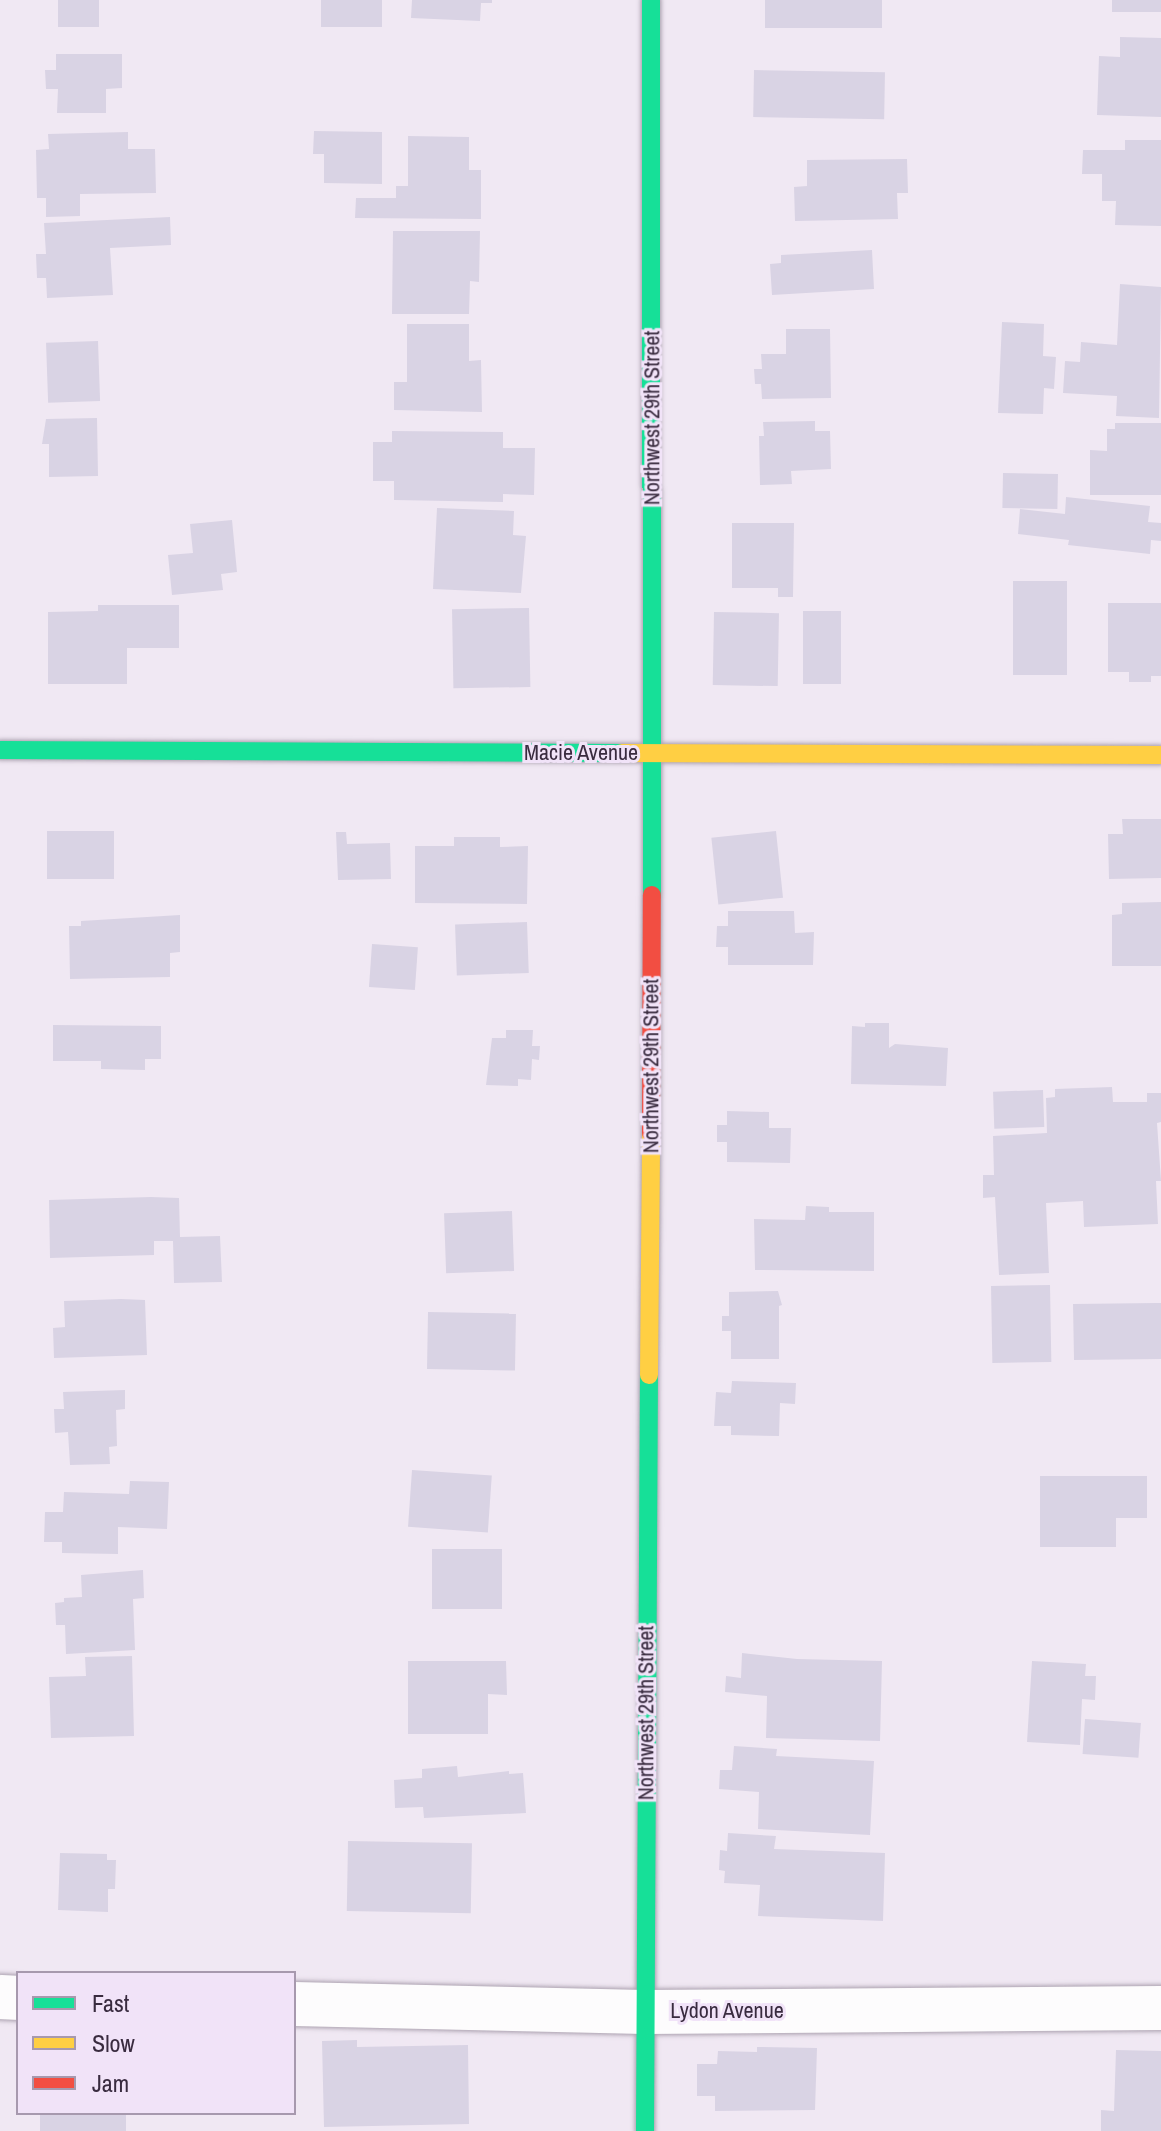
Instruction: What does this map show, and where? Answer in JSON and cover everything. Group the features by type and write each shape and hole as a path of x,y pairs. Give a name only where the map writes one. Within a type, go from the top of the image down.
{"street":[{"name":"Northwest 29th Street","path":"645,2131 653,753 651,0"},
{"name":"Macie Avenue","path":"0,750 1161,755"},
{"name":"Lydon Avenue","path":"296,2004 644,2012 1161,2008"}],"building":[{"path":"58,0 99,0 99,27 58,27"},
{"path":"321,0 382,0 382,27 321,27"},
{"path":"412,0 492,0 492,3 481,3 480,21 411,18"},
{"path":"765,0 882,0 882,28 765,28"},
{"path":"1112,0 1161,0 1161,12 1112,12"},
{"path":"1120,37 1161,38 1161,117 1097,115 1099,56 1120,57"},
{"path":"56,54 122,54 122,88 106,89 106,113 57,113 58,89 46,89 45,70 56,70"},
{"path":"754,70 885,72 884,119 753,117"},
{"path":"314,131 382,132 382,184 324,183 324,154 313,154"},
{"path":"128,132 128,149 155,149 156,193 80,194 80,216 46,217 46,198 37,198 36,150 49,149 48,134"},
{"path":"408,136 469,137 469,170 481,170 481,219 355,218 356,198 396,198 396,186 408,186"},
{"path":"1125,140 1161,140 1161,226 1115,225 1116,201 1102,201 1102,174 1082,174 1083,150 1125,150"},
{"path":"907,159 908,193 897,193 898,219 795,221 794,187 807,186 807,160"},
{"path":"170,217 171,245 110,248 113,295 47,298 46,278 37,278 36,254 46,254 44,223"},
{"path":"393,231 480,231 479,282 470,281 469,314 392,314"},
{"path":"872,250 874,289 772,295 770,264 781,263 781,255"},
{"path":"1120,284 1161,287 1159,418 1116,416 1117,396 1063,393 1065,361 1080,362 1081,342 1117,345"},
{"path":"1002,322 1044,324 1043,356 1056,357 1054,389 1044,388 1043,414 998,413"},
{"path":"407,324 469,324 469,361 481,360 482,412 394,410 394,382 407,382"},
{"path":"786,329 830,329 831,398 762,399 761,384 755,384 754,369 762,369 761,354 786,354"},
{"path":"98,341 100,401 48,403 46,343"},
{"path":"97,418 98,476 49,477 49,444 42,444 46,419"},
{"path":"815,421 815,431 830,431 831,469 791,471 792,484 760,485 759,436 764,436 763,422"},
{"path":"1115,423 1161,423 1161,495 1090,495 1090,450 1107,451 1107,429 1115,429"},
{"path":"392,431 503,432 503,448 535,448 534,495 503,494 503,502 394,500 394,481 373,481 373,442 392,442"},
{"path":"1003,473 1058,474 1057,509 1002,508"},
{"path":"1066,497 1150,506 1148,522 1161,523 1161,541 1151,540 1150,554 1068,545 1069,540 1018,534 1020,509 1065,514"},
{"path":"437,508 514,511 513,535 526,536 521,593 433,589"},
{"path":"232,520 237,572 221,574 223,590 172,595 168,555 193,553 190,524"},
{"path":"732,523 794,523 793,597 778,597 778,588 732,588"},
{"path":"1013,581 1067,581 1067,675 1013,675"},
{"path":"1108,603 1161,603 1161,676 1151,676 1151,682 1129,682 1129,672 1108,672"},
{"path":"98,605 179,605 179,648 127,648 127,684 48,684 48,612 98,611"},
{"path":"529,608 530,687 453,688 452,609"},
{"path":"803,611 841,611 841,684 803,684"},
{"path":"714,612 779,613 778,686 713,685"},
{"path":"1122,819 1161,819 1161,878 1109,879 1108,834 1123,834"},
{"path":"47,831 114,831 114,879 47,879"},
{"path":"776,831 783,898 718,904 711,838"},
{"path":"336,832 346,832 347,844 390,843 391,879 338,880"},
{"path":"454,837 500,837 500,847 528,846 527,904 415,903 415,846 454,846"},
{"path":"1161,902 1161,966 1112,966 1112,915 1122,914 1122,903"},
{"path":"728,911 794,911 795,933 814,932 813,965 728,965 728,947 716,947 717,926 728,926"},
{"path":"180,915 180,952 170,953 170,977 70,979 69,926 81,926 81,921"},
{"path":"527,922 529,973 457,975 455,925"},
{"path":"372,944 418,947 415,990 369,987"},
{"path":"865,1023 889,1023 889,1048 895,1044 948,1048 946,1086 851,1084 852,1026 865,1027"},
{"path":"53,1025 161,1026 161,1059 145,1059 145,1070 101,1069 101,1061 53,1061"},
{"path":"506,1030 533,1030 532,1046 540,1046 539,1060 532,1059 531,1080 518,1079 518,1086 486,1085 492,1038 506,1038"},
{"path":"1112,1087 1113,1102 1147,1102 1147,1093 1161,1093 1161,1122 1157,1123 1161,1181 1156,1181 1158,1224 1084,1227 1083,1201 1046,1203 1049,1273 999,1275 995,1197 983,1198 983,1175 994,1175 993,1136 1047,1133 1046,1098 1055,1097 1055,1089"},
{"path":"1043,1090 1044,1127 994,1129 993,1092"},
{"path":"727,1111 769,1112 769,1128 791,1128 790,1163 727,1162 727,1142 717,1142 717,1125 727,1125"},
{"path":"179,1198 180,1237 220,1236 222,1282 174,1283 173,1241 154,1241 154,1255 50,1258 49,1200"},
{"path":"806,1206 829,1207 829,1212 874,1212 874,1271 755,1270 754,1219 805,1220"},
{"path":"512,1211 514,1271 446,1273 444,1213"},
{"path":"1050,1285 1051,1362 992,1363 991,1286"},
{"path":"778,1291 782,1305 779,1306 779,1359 731,1359 731,1331 722,1331 722,1316 729,1316 729,1292"},
{"path":"145,1300 147,1355 54,1358 53,1328 65,1327 64,1301"},
{"path":"1161,1303 1161,1359 1074,1360 1073,1304"},
{"path":"428,1312 516,1314 515,1371 427,1369"},
{"path":"732,1381 796,1383 795,1404 780,1403 779,1436 731,1435 731,1426 714,1426 716,1392 731,1393"},
{"path":"125,1390 125,1409 116,1410 117,1446 109,1447 110,1464 70,1465 68,1432 55,1433 54,1409 64,1409 63,1392"},
{"path":"412,1470 492,1476 488,1532 408,1527"},
{"path":"1040,1476 1147,1476 1147,1518 1116,1518 1116,1547 1040,1547"},
{"path":"130,1481 169,1482 167,1529 118,1527 118,1554 62,1553 62,1542 44,1542 45,1512 63,1512 64,1492 129,1494"},
{"path":"432,1549 502,1549 502,1609 432,1609"},
{"path":"143,1570 144,1598 133,1599 135,1650 66,1654 65,1625 56,1625 55,1603 64,1602 64,1598 82,1597 81,1575"},
{"path":"742,1653 797,1659 882,1661 880,1741 766,1738 767,1696 725,1692 726,1676 741,1678"},
{"path":"132,1656 134,1736 51,1738 49,1677 86,1676 85,1657"},
{"path":"408,1661 506,1661 507,1695 488,1694 488,1734 408,1734"},
{"path":"1032,1661 1086,1664 1085,1676 1096,1676 1095,1700 1082,1699 1080,1745 1027,1742"},
{"path":"1085,1719 1141,1723 1138,1758 1083,1754"},
{"path":"734,1746 777,1749 776,1756 874,1761 870,1835 758,1829 759,1792 719,1789 720,1770 732,1770"},
{"path":"457,1766 458,1777 509,1771 509,1774 523,1773 526,1813 424,1818 423,1807 395,1808 394,1780 422,1778 422,1769"},
{"path":"728,1833 776,1836 774,1849 885,1853 883,1921 758,1916 760,1885 724,1883 725,1871 719,1870 720,1850 727,1851"},
{"path":"348,1841 472,1843 471,1913 347,1911"},
{"path":"60,1853 107,1854 107,1860 116,1860 115,1889 108,1889 108,1912 58,1910"},
{"path":"357,2040 357,2047 468,2045 469,2124 324,2127 322,2041"},
{"path":"757,2047 817,2048 815,2110 715,2111 715,2096 697,2096 697,2064 717,2064 718,2051 757,2052"},
{"path":"1116,2050 1161,2051 1161,2131 1101,2131 1101,2110 1114,2111"},
{"path":"40,2115 126,2115 126,2131 40,2131"}],"traffic: fast":[{"path":"651,0 652,895"},
{"path":"0,750 622,753"},
{"path":"645,2131 649,1375"}],"traffic: slow":[{"path":"622,753 1161,755"},
{"path":"649,1375 651,1133"}],"traffic: jam":[{"path":"651,1133 652,895"}]}
